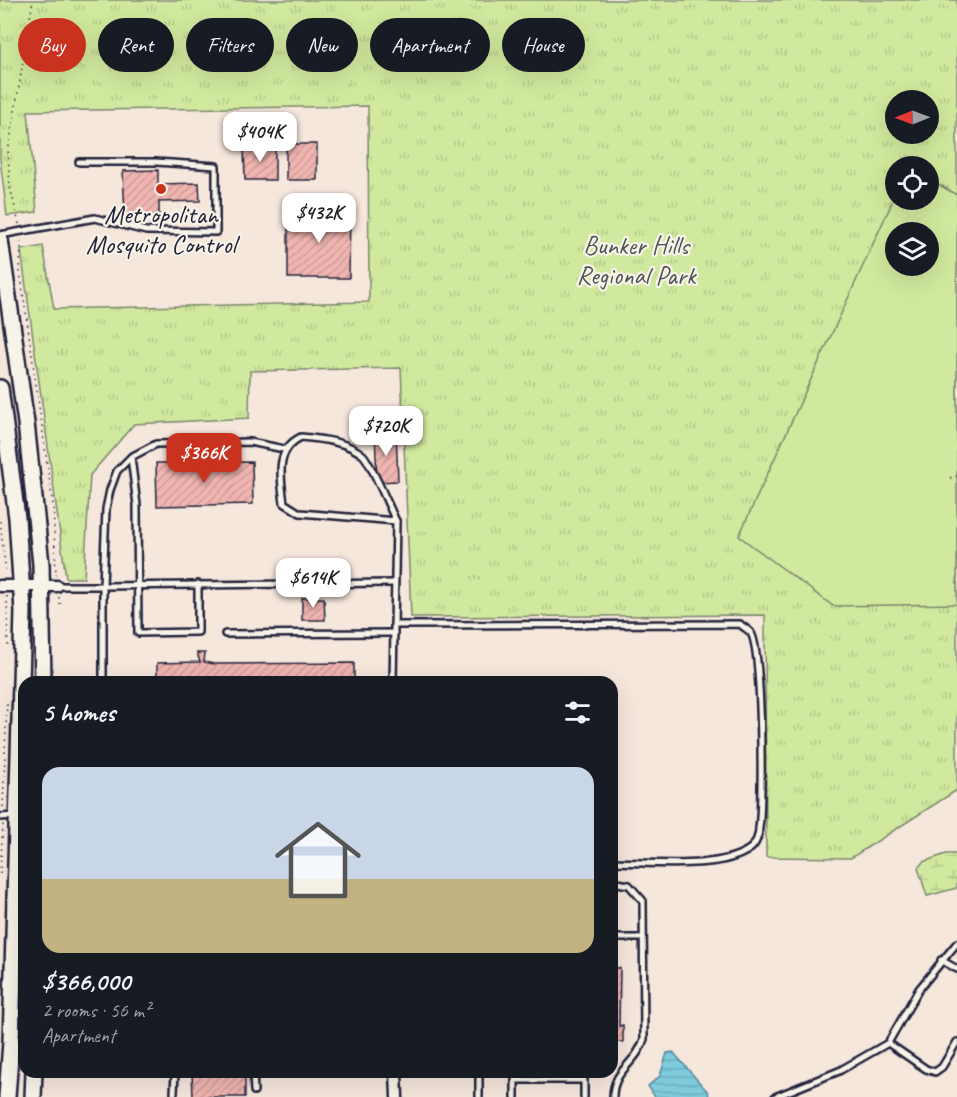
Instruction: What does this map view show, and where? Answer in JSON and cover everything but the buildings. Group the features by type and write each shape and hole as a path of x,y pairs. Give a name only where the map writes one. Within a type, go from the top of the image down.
{"main road":[{"path":"0,240 26,423 42,586 42,676"},
{"path":"0,388 17,518 22,586 10,820 7,1097"},
{"path":"33,1078 33,1097"}],"street":[{"path":"0,586 57,586"},
{"path":"396,1078 397,1097"}],"lane":[{"path":"0,235 95,218 146,231 216,232 216,166 156,162 79,162"},
{"path":"393,676 393,583 396,521 364,456 331,441 301,437 290,442 284,449 281,463 284,503 300,513 396,521"},
{"path":"103,676 106,509 117,471 132,457 156,444 250,442 284,449"},
{"path":"132,457 137,505 138,633 198,632 198,584"},
{"path":"57,586 393,583"},
{"path":"394,625 740,624 751,633 756,652 762,752 759,830 754,846 743,854 710,862 618,862"},
{"path":"225,634 394,633"},
{"path":"0,816 10,820"},
{"path":"618,883 629,885 643,901 644,1039 640,1054 618,1075"},
{"path":"618,938 643,938"},
{"path":"775,1097 839,1071 888,1043 919,989 957,943"},
{"path":"941,960 957,969"},
{"path":"888,1043 926,1069 935,1072 942,1067 957,1042"},
{"path":"174,1093 175,1078"},
{"path":"253,1078 254,1091"},
{"path":"478,1078 479,1097"},
{"path":"613,1097 617,1078"},
{"path":"515,1097 515,1080 584,1080 584,1097"}],"path":[{"path":"19,225 10,187 8,153 33,0"},
{"path":"21,238 20,272 53,505 55,568"},
{"path":"950,478 957,476"},
{"path":"0,521 5,572"},
{"path":"8,600 9,652"},
{"path":"3,807 7,700"},
{"path":"0,874 10,820"}],"green space":[{"name":"Bunker Hills Regional Park","path":"0,0 957,0 957,790 851,858 766,857 765,615 411,617 401,368 250,371 249,418 134,424 90,475 84,578 66,578 21,250 43,246 54,309 369,302 368,106 28,111 37,212 7,216 0,159"},
{"path":"939,185 957,195 957,604 833,606 739,536 889,210 939,210"},
{"path":"946,854 957,854 957,888 927,896 918,868 923,862"}],"water":[{"path":"673,1052 708,1092 709,1097 655,1097 648,1086 660,1076 667,1053"}],"place":[{"name":"Metropolitan Mosquito Control","path":"161,189"}]}
